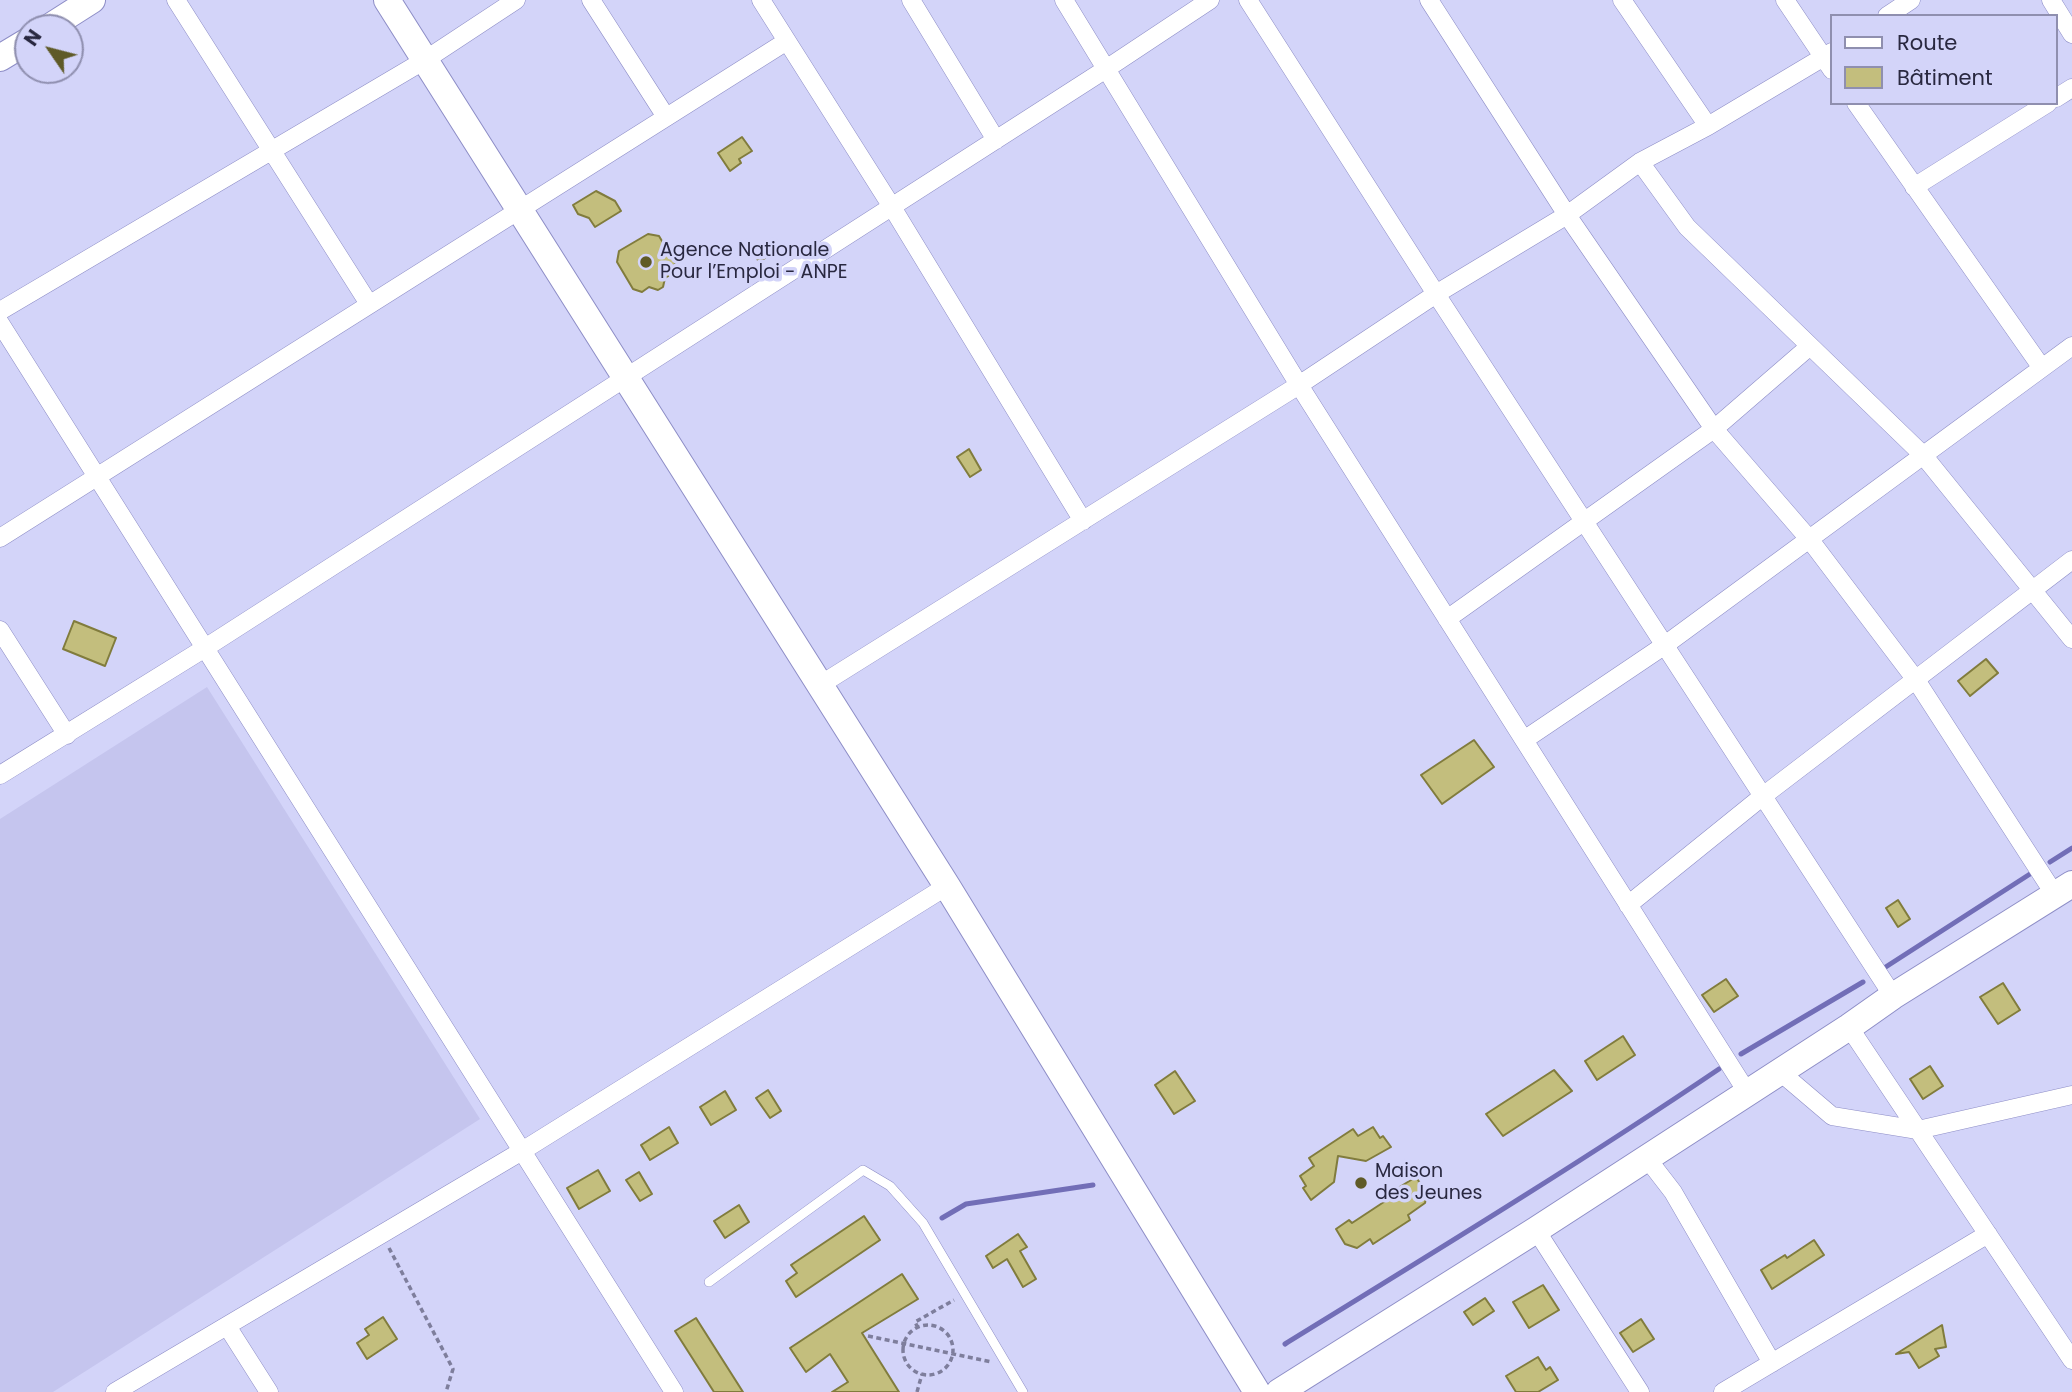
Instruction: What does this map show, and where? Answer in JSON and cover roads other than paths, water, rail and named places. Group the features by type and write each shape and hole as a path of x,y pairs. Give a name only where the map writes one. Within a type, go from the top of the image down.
{"street":[{"path":"70,14 92,0"},
{"path":"176,0 369,304"},
{"path":"387,0 947,886 1257,1392"},
{"path":"0,311 425,60 516,0"},
{"path":"591,0 666,117"},
{"path":"761,0 891,206 1083,521"},
{"path":"911,0 996,140"},
{"path":"1064,0 1299,385 1746,1092"},
{"path":"0,775 205,648 1210,0"},
{"path":"1248,0 1893,996"},
{"path":"1279,1392 1536,1230 1893,996 2063,889 1916,680 1810,540 1714,429 1567,215 1429,0"},
{"path":"1622,0 1708,126"},
{"path":"820,685 1299,385 1436,294 1567,215 1640,162 1829,60 1785,0"},
{"path":"1890,14 1911,0"},
{"path":"2050,0 2072,34"},
{"path":"0,538 787,41"},
{"path":"1857,105 2042,368"},
{"path":"1914,187 2045,105"},
{"path":"1640,162 1687,227 1923,455 2072,639"},
{"path":"0,323 674,1392"},
{"path":"1447,619 1714,429 1810,346"},
{"path":"1524,740 1665,645 2072,346"},
{"path":"1628,905 1763,796 2072,560"},
{"path":"0,630 67,735"},
{"path":"115,1392 522,1151 947,886"},
{"path":"1849,1027 2072,1360"},
{"path":"1779,1071 1832,1116 1918,1130 2072,1095"},
{"path":"1646,1157 1673,1192 1772,1363"},
{"path":"1536,1230 1640,1392"},
{"path":"1723,1392 1742,1387 1772,1363 1988,1234"},
{"path":"227,1326 269,1392"}],"lane":[{"path":"709,1282 863,1170 890,1186 923,1223 1023,1392"}],"waterway":[{"path":"2050,862 2072,848"},
{"path":"1881,970 2030,874"},
{"path":"1741,1054 1863,982"},
{"path":"1285,1344 1558,1174 1719,1069"},
{"path":"942,1218 966,1204 1093,1185"}],"place":[{"name":"Agence Nationale Pour l’Emploi - ANPE","path":"646,262"},
{"name":"Maison des Jeunes","path":"1361,1183"}]}
